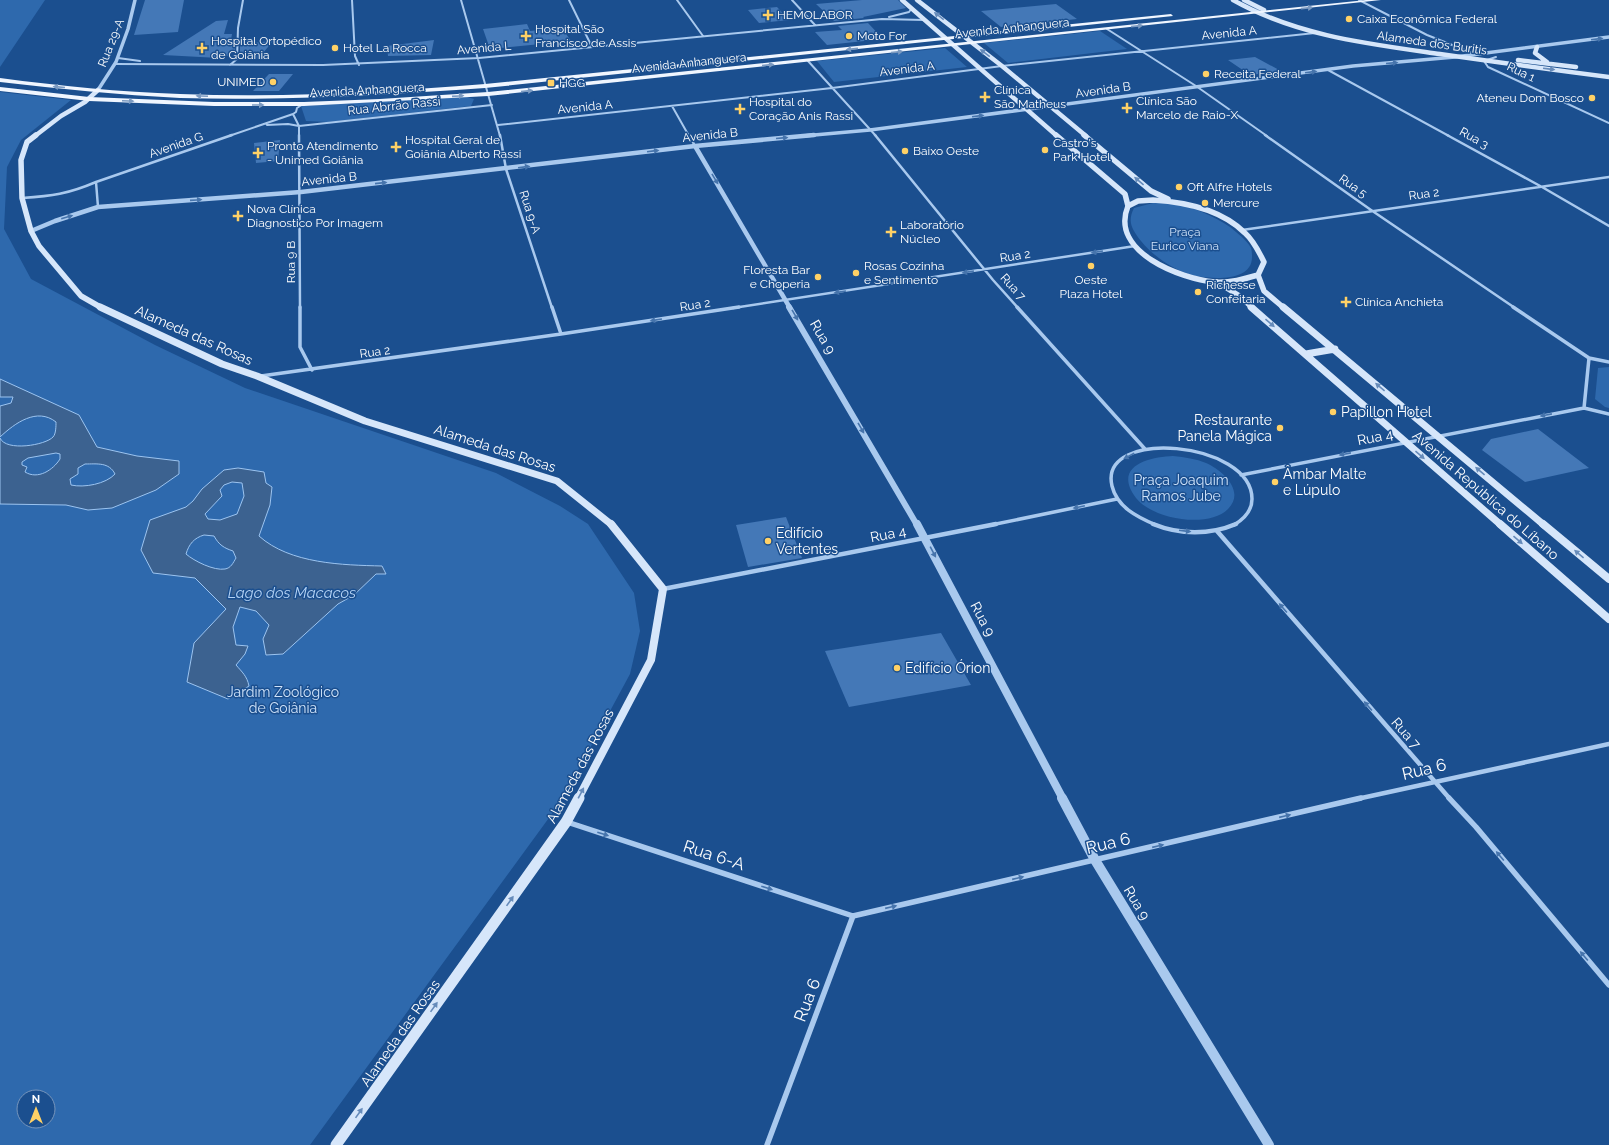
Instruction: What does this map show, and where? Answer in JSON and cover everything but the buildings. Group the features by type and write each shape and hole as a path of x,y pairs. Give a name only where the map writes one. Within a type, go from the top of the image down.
{"main road":[{"path":"902,0 982,69 1026,110 1125,194 1128,206 1124,217 1127,230 1135,246 1158,265 1172,272 1196,279 1217,282 1239,281 1258,276 1264,262 1255,244 1242,230 1204,210 1173,201 1151,191 1050,108 1002,66 918,0"},
{"name":"Alameda dos Buritis","path":"1233,0 1256,13 1317,32 1400,49 1609,77"},
{"name":"Alameda dos Buritis","path":"1244,0 1255,7 1307,25 1362,38 1609,72"},
{"name":"Avenida Anhanguera","path":"0,89 89,99 294,106 304,104 488,94 1379,0"},
{"path":"1238,8 1270,5"},
{"name":"Avenida Anhanguera","path":"0,80 98,90 180,95 289,97 409,92 485,86 1175,15"},
{"path":"1537,47 1535,53 1537,56 1551,64"},
{"name":"Alameda das Rosas","path":"98,90 89,99 61,116 27,142 22,160 22,198 31,231 39,246 80,296 222,364 257,376 365,421 557,481 611,523 662,589 651,660 566,822 336,1145"},
{"path":"1128,206 1138,201 1173,201"},
{"name":"Avenida República do Líbano","path":"1258,276 1264,291 1335,348 1609,579"},
{"name":"Avenida República do Líbano","path":"1217,282 1238,295 1609,620"},
{"path":"1306,354 1335,348"}],"street":[{"name":"Rua 29-A","path":"98,90 106,80 118,58 131,20 135,0"},
{"path":"230,65 237,59 238,28 243,0"},
{"path":"352,0 355,56 359,65"},
{"path":"461,0 479,58 485,86"},
{"path":"569,0 592,47"},
{"path":"677,0 703,36"},
{"path":"792,0 815,25"},
{"path":"1361,1 1433,38 1475,54 1609,37"},
{"name":"Avenida L","path":"882,19 909,12 912,8"},
{"name":"Avenida L","path":"115,64 359,65 479,58 882,19 917,19 926,21"},
{"name":"Rua 5","path":"1107,29 1196,86 1371,210 1589,358"},
{"name":"Avenida A","path":"498,125 832,88 1002,66 1317,32"},
{"name":"Avenida B","path":"31,231 55,221 98,207 300,192 695,146 870,130 1050,108 1196,86 1475,54"},
{"name":"Rua 1","path":"1496,57 1484,61 1488,67 1609,123"},
{"name":"Avenida L","path":"118,58 158,63"},
{"name":"Rua 7","path":"808,61 870,130 985,270 1145,449"},
{"name":"Rua 3","path":"1328,70 1542,187 1609,226"},
{"name":"Rua 9-A","path":"485,86 498,125 506,169 561,334"},
{"name":"Rua Abrrão Rassi","path":"299,126 492,105"},
{"path":"294,106 296,112 293,114 299,126"},
{"name":"Rua 9","path":"672,106 925,538 1095,860 1269,1145"},
{"name":"Avenida G","path":"22,198 53,196 74,191 293,114"},
{"name":"Avenida G","path":"262,125 288,124 299,126"},
{"name":"Rua 9 B","path":"299,126 300,347 312,370"},
{"name":"Rua 2","path":"1242,230 1609,176"},
{"path":"96,182 98,207"},
{"name":"Rua 2","path":"257,376 312,370 561,334 1135,246"},
{"path":"1609,362 1589,358 1584,408 1609,414"},
{"name":"Rua 4","path":"1241,475 1584,408"},
{"path":"1165,447 1201,452 1226,463 1241,475 1251,488 1253,502 1248,514 1235,524 1216,531 1195,532 1171,530 1149,522 1130,512 1117,499 1111,486 1111,474 1118,463 1129,454 1145,449 1165,447"},
{"name":"Rua 4","path":"662,589 1117,499"},
{"name":"Rua 7","path":"1216,531 1433,781 1476,827 1609,985"},
{"name":"Rua 6","path":"767,1145 853,916 1433,781 1609,744"},
{"name":"Rua 6-A","path":"566,822 853,916"}],"green space":[{"path":"0,0 45,0 0,67"},
{"path":"1100,31 1127,49 1008,63 984,43"},
{"path":"945,48 967,67 834,82 817,61"},
{"name":"Jardim Zoológico de Goiânia","path":"0,92 71,100 21,140 7,167 4,229 31,279 155,345 245,388 496,473 560,506 588,524 634,593 640,631 630,674 562,800 310,1145 0,1145"},
{"path":"467,97 474,99 471,106 328,122 306,121 301,106"},
{"name":"Praça Eurico Viana","path":"1153,203 1171,203 1189,207 1203,212 1230,227 1244,239 1251,248 1252,257 1250,265 1246,271 1239,275 1221,278 1196,276 1173,267 1152,253 1135,233 1131,217 1134,208"},
{"path":"1609,367 1609,408 1605,407 1595,399 1598,368"},
{"name":"Praça Joaquim Ramos Jube","path":"1173,456 1190,458 1206,463 1225,476 1233,488 1234,495 1233,502 1228,509 1219,515 1207,519 1180,519 1154,511 1136,498 1130,487 1128,478 1136,465 1154,458"}],"water":[{"path":"0,379 79,415 97,447 137,456 179,461 179,474 156,490 112,508 88,510 66,505 0,504 0,438 10,445 35,445 49,440 54,436 56,422 49,418 34,416 19,422 0,437 0,406 11,403 13,397 0,397","holes":["56,453 60,454 60,459 45,473 35,475 25,472 27,467 22,465 22,462 28,458","85,464 102,464 109,467 115,474 101,483 82,486 71,485 70,479 78,474 78,468"]},
{"name":"Lago dos Macacos","path":"238,468 264,472 266,483 272,487 270,505 259,536 272,545 301,558 351,565 382,566 386,574 376,574 354,595 338,604 283,654 266,655 263,639 269,625 256,611 240,607 233,627 236,645 248,646 245,654 236,665 246,677 249,686 228,699 187,682 194,643 226,609 195,578 153,573 141,550 150,520 186,507 193,501 202,489 224,470","holes":["232,482 242,483 244,496 237,514 220,520 208,519 205,514 222,496 220,490 224,485","204,535 214,536 222,546 233,551 236,558 230,566 225,569 210,567 194,560 186,554 192,542"]}],"place":[{"name":"HEMOLABOR","path":"768,15"},
{"name":"Caixa Econômica Federal","path":"1349,19"},
{"name":"Hospital São Francisco de Assis","path":"526,36"},
{"name":"Moto For","path":"849,36"},
{"name":"Hospital Ortopédico de Goiânia","path":"202,48"},
{"name":"Hotel La Rocca","path":"335,48"},
{"name":"Receita Federal","path":"1206,74"},
{"name":"UNIMED","path":"273,82"},
{"name":"HGG","path":"551,83"},
{"name":"Clínica São Matheus","path":"985,97"},
{"name":"Ateneu Dom Bosco","path":"1592,98"},
{"name":"Clínica São Marcelo de Raio-X","path":"1127,108"},
{"name":"Hospital do Coração Anis Rassi","path":"740,109"},
{"name":"Hospital Geral de Goiânia Alberto Rassi","path":"396,147"},
{"name":"Castro's Park Hotel","path":"1045,150"},
{"name":"Baixo Oeste","path":"905,151"},
{"name":"Pronto Atendimento - Unimed Goiânia","path":"258,153"},
{"name":"Oft Alfre Hotels","path":"1179,187"},
{"name":"Mercure","path":"1205,203"},
{"name":"Nova Clínica Diagnostico Por Imagem","path":"238,216"},
{"name":"Laboratório Núcleo","path":"891,232"},
{"name":"Oeste Plaza Hotel","path":"1091,266"},
{"name":"Rosas Cozinha e Sentimento","path":"856,273"},
{"name":"Floresta Bar e Choperia","path":"818,277"},
{"name":"Richesse Confeitaria","path":"1198,292"},
{"name":"Clínica Anchieta","path":"1346,302"},
{"name":"Papillon Hotel","path":"1333,412"},
{"name":"Restaurante Panela Mágica","path":"1280,428"},
{"name":"Âmbar Malte e Lúpulo","path":"1275,482"},
{"name":"Edifício Vertentes","path":"768,541"},
{"name":"Edifício Órion","path":"897,668"}]}
